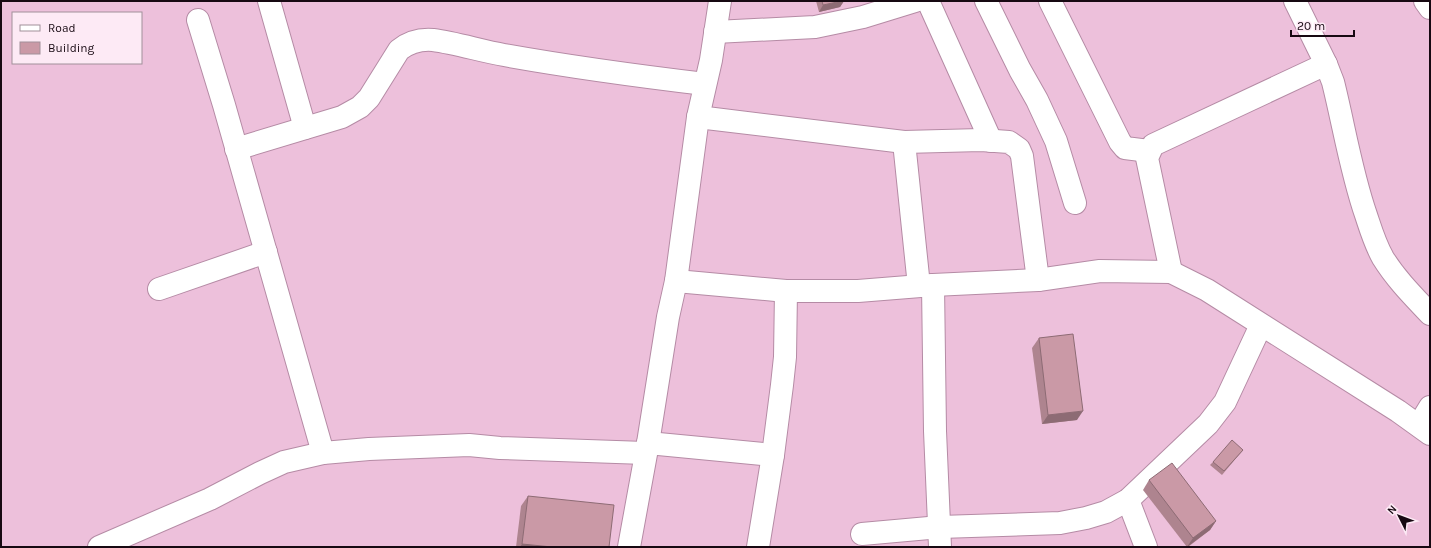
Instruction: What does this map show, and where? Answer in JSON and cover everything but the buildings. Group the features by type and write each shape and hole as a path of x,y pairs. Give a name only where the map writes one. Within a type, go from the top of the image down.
{"street":[{"path":"269,1 305,128"},
{"path":"629,547 668,317 676,281 698,117 720,1"},
{"path":"715,32 815,27 863,17 915,1"},
{"path":"928,1 991,141"},
{"path":"986,1 1020,70 1037,100 1056,141 1075,203"},
{"path":"1050,1 1120,142 1125,148 1149,152"},
{"path":"1295,1 1326,64 1333,82 1359,196 1374,238 1383,257 1406,290 1430,314"},
{"path":"1425,1 1430,8"},
{"path":"198,20 323,453"},
{"path":"236,149 342,117 360,107 368,98 399,50 406,44 420,40 432,40 504,55 610,72 705,84"},
{"path":"1171,272 1147,158 1153,145 1326,64"},
{"path":"698,117 904,142 1009,142 1019,149 1022,156 1038,280"},
{"path":"904,142 926,286 940,537"},
{"path":"159,289 266,252"},
{"path":"676,281 786,291 858,291 1038,280 1100,271 1171,272 1207,290 1398,411 1424,430 1430,407"},
{"path":"758,547 773,455 785,357 786,291"},
{"path":"862,534 940,537 1060,523 1106,512 1128,500 1208,424 1225,402 1261,325"},
{"path":"99,547 210,499 284,462 323,453 369,449 469,445 500,448 646,448 773,455"},
{"path":"1128,500 1146,547"}]}
